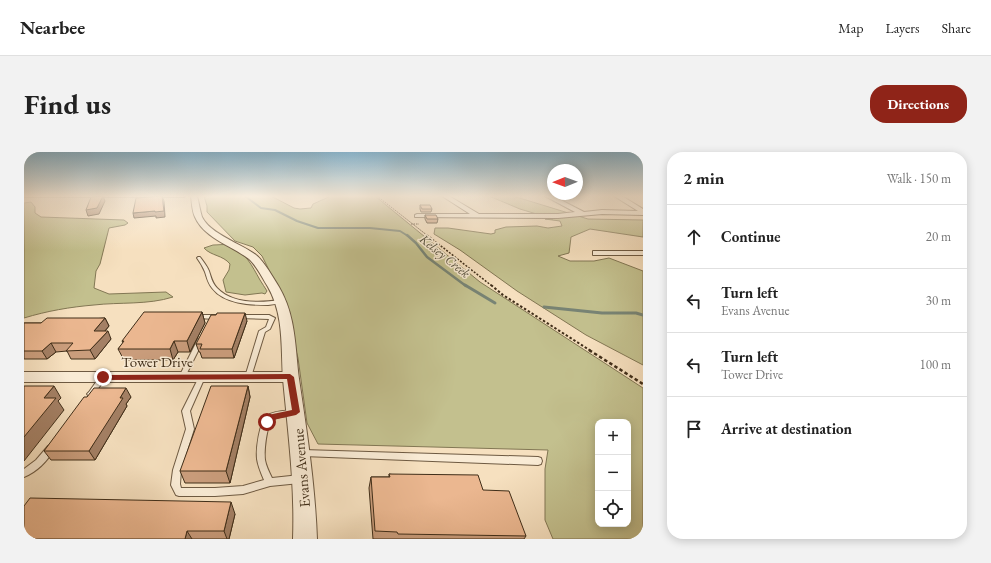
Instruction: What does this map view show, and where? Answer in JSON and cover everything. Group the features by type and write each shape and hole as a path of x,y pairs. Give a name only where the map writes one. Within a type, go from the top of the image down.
{"street":[{"name":"Evans Avenue","path":"198,214 202,222 212,232 254,258 265,272 280,302 287,323 290,377 301,453 305,510 305,539"},
{"path":"417,216 558,216 582,214"},
{"path":"596,253 643,253"},
{"name":"Tower Drive","path":"24,377 290,377"}],"lane":[{"path":"200,258 208,273 210,282 226,296 245,302 266,304 280,302"},
{"path":"191,316 222,317"},
{"path":"209,323 212,317"},
{"path":"230,317 272,318 268,328 262,331 248,377"},
{"path":"182,377 205,330"},
{"path":"85,402 103,377"},
{"path":"202,377 186,411 190,429 177,470 175,485 179,492 243,490 270,482 303,479"},
{"path":"270,482 265,473 262,458 262,448 267,422 271,418 296,412"},
{"path":"24,473 40,463 58,438"},
{"path":"301,453 538,461"}],"path":[{"path":"399,214 503,296 643,384"},
{"path":"411,224 419,224"}],"shaded area":[{"path":"24,214 37,214 41,217 124,220 128,223 109,228 100,264 96,271 94,288 109,294 166,292 173,297 154,301 76,307 50,311 24,318"},
{"path":"209,214 397,214 480,282 643,388 643,539 553,539 545,520 545,469 548,450 318,444 307,423 298,358 281,294 262,256 253,247 235,241"},
{"path":"537,214 572,214 588,219 643,220 643,237 590,229 571,237 569,253 558,256 570,261 594,261 609,258 643,271 643,365 586,335 517,291 460,250 434,234 435,228 448,228 491,234 495,233 495,230 506,227 537,226 548,228 562,226 560,221 545,219 553,219"},
{"path":"213,245 229,245 240,251 251,265 267,291 265,294 245,295 226,292 223,280 229,270 230,264 204,248"}],"building":[{"path":"425,215 436,215 438,219 427,219"},
{"path":"144,312 202,312 187,341 174,341 170,349 118,349 124,341 122,341"},
{"path":"217,313 245,313 232,349 200,349 202,344 196,344 211,315 216,315"},
{"path":"47,318 105,318 94,331 108,331 90,350 66,351 73,343 51,343 42,351 24,351 24,323 41,323"},
{"path":"24,386 54,386 44,398 56,398 24,437"},
{"path":"211,386 248,386 226,471 180,471"},
{"path":"94,388 126,388 120,398 123,398 89,451 44,451 84,397 87,397"},
{"path":"389,474 478,475 483,490 509,491 526,536 398,534 397,532 375,531 371,477 390,477"},
{"path":"30,498 231,502 224,531 187,531 185,539 24,539 24,506"}],"waterway":[{"name":"Kelsey Creek","path":"283,214 297,221 318,228 370,228 400,231 408,236"},
{"name":"Kelsey Creek","path":"407,235 416,243 427,257 466,286"},
{"name":"Kelsey Creek","path":"465,285 495,303"},
{"name":"Kelsey Creek","path":"544,307 602,313 636,313 643,315"}],"route":[{"path":"103,377 290,377 296,412 276,416 267,422"}]}
